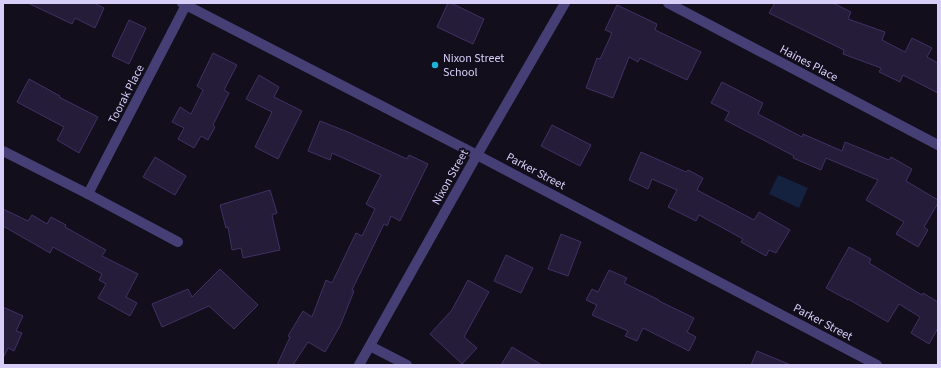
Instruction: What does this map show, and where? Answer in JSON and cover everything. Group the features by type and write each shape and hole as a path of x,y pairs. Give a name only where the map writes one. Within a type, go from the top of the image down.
{"street":[{"name":"Nixon Street","path":"359,365 477,155 565,3"},
{"name":"Haines Place","path":"668,3 938,145"},
{"name":"Parker Street","path":"184,4 477,155 877,365"},
{"name":"Toorak Place","path":"88,194 184,4"},
{"path":"3,152 88,194 178,242"},
{"path":"370,346 407,365"}],"water":[{"path":"778,175 808,188 799,208 769,194"}],"building":[{"path":"28,3 94,3 104,8 95,28 75,18 72,24"},
{"path":"448,3 451,3 484,19 473,44 437,27"},
{"path":"775,3 833,3 851,12 848,19 885,32 882,40 905,52 912,38 932,48 927,57 938,63 938,93 903,75 900,82 879,72 881,68 843,54 844,50 769,13"},
{"path":"617,5 657,24 655,30 701,52 687,80 640,58 638,62 629,57 613,98 586,88 597,58 600,59 612,33 605,30"},
{"path":"129,20 146,28 129,64 112,56"},
{"path":"213,53 237,65 224,90 229,93 213,125 215,127 208,140 201,136 194,148 178,139 184,128 172,122 180,107 191,114 203,90 197,86"},
{"path":"259,75 279,87 274,97 302,111 278,159 255,147 272,112 246,99"},
{"path":"29,79 60,96 59,97 98,117 79,153 57,140 64,127 17,102"},
{"path":"722,82 763,103 758,114 802,137 803,134 842,151 845,142 889,160 891,157 912,169 906,181 938,200 938,203 924,227 928,230 918,247 896,234 904,222 866,200 878,180 826,158 821,170 793,158 794,156 725,120 729,112 711,103"},
{"path":"320,121 407,159 409,155 428,164 400,221 391,216 387,226 384,224 352,290 354,291 340,326 325,352 308,342 293,365 277,365 290,337 288,336 303,311 312,317 326,280 332,283 356,233 362,236 375,209 366,204 381,175 332,153 330,160 308,151"},
{"path":"552,125 591,145 580,166 541,146"},
{"path":"641,152 686,172 688,170 703,178 697,190 754,220 759,212 790,230 776,253 769,250 766,256 741,242 743,239 699,215 696,221 668,207 677,190 652,179 648,189 629,180"},
{"path":"155,157 186,176 175,195 143,177"},
{"path":"270,190 277,213 272,215 280,250 243,258 241,248 232,250 228,227 226,228 220,205"},
{"path":"3,209 28,221 32,215 47,224 51,217 66,225 65,227 106,250 102,256 138,274 126,297 137,303 130,316 98,298 106,284 99,280 102,274 53,247 50,253 3,226"},
{"path":"561,234 581,242 568,276 548,269"},
{"path":"849,247 871,259 869,263 922,295 923,293 938,302 938,328 929,344 911,333 920,317 899,304 888,322 826,288"},
{"path":"506,255 533,268 521,293 494,281"},
{"path":"220,269 258,305 234,329 209,306 162,327 152,304 188,289 192,297"},
{"path":"609,270 627,278 624,283 694,318 687,332 696,337 689,351 643,328 637,341 625,336 628,331 592,315 597,305 586,300 592,289 598,292"},
{"path":"468,280 489,292 464,337 477,348 462,364 430,334 452,310"},
{"path":"3,307 23,316 16,331 22,333 14,351 8,348 3,358"},
{"path":"512,347 542,365 501,365"},
{"path":"757,351 791,365 751,365"}],"place":[{"name":"Nixon Street School","path":"435,65"}]}
